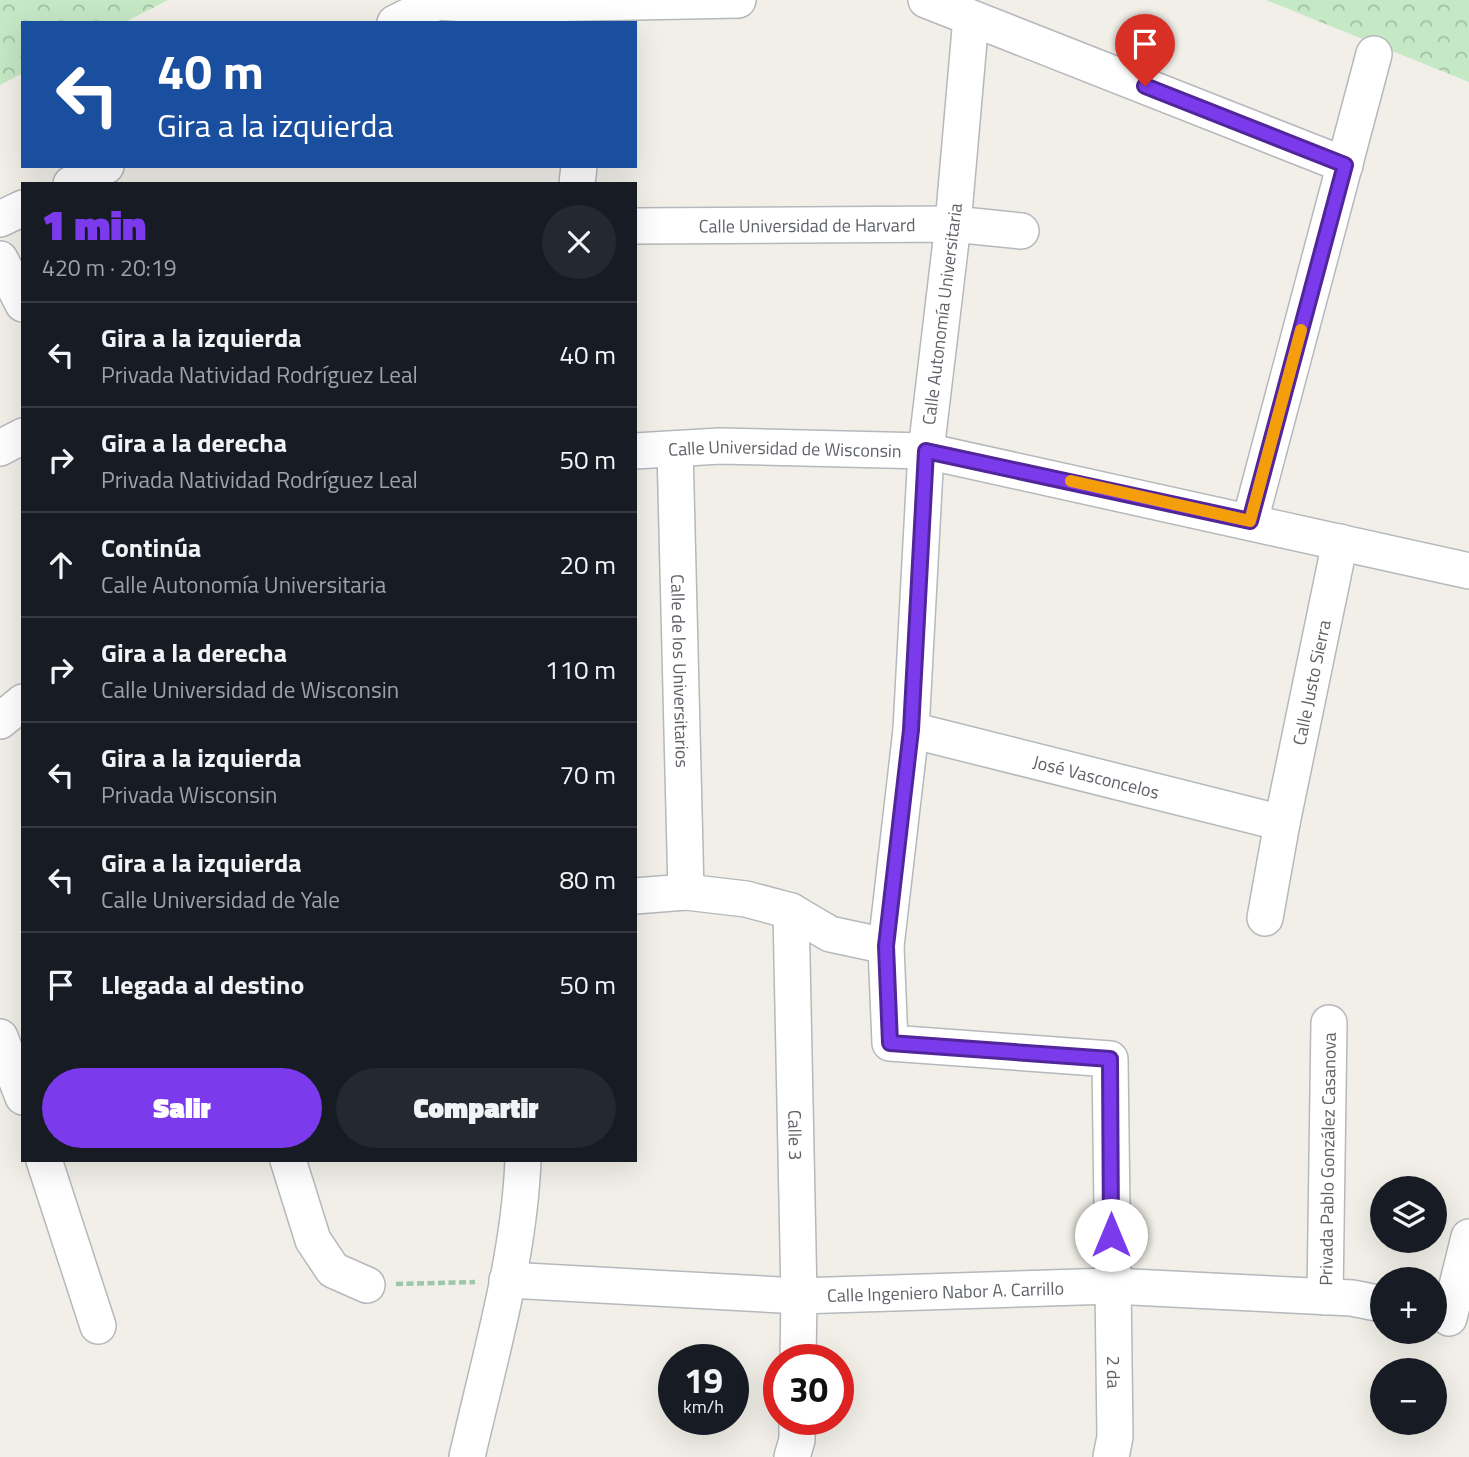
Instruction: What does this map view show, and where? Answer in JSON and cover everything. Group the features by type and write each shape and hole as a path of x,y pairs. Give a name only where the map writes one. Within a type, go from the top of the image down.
{"street":[{"path":"399,21 439,1 595,13 738,0"},
{"path":"926,0 1345,165"},
{"name":"Calle Autonomía Universitaria","path":"971,18 953,224 926,451 911,730 886,946 890,1043 1110,1059"},
{"path":"1250,521 1374,54"},
{"path":"75,182 102,168"},
{"path":"0,219 21,209"},
{"name":"Calle Universidad de Harvard","path":"637,226 953,224 1021,231"},
{"path":"0,260 21,300"},
{"path":"0,447 21,437"},
{"name":"Calle Universidad de Wisconsin","path":"637,452 720,446 926,451 1469,571"},
{"name":"Calle de los Universitarios","path":"675,449 686,892"},
{"name":"Calle Justo Sierra","path":"1265,918 1282,822 1340,542"},
{"path":"0,721 21,704"},
{"name":"José Vasconcelos","path":"911,730 1282,822"},
{"path":"637,896 686,892 746,899 791,911 830,934 886,946"},
{"name":"Calle 3","path":"791,911 798,1344"},
{"name":"Privada Pablo González Casanova","path":"1325,1297 1329,1023"},
{"path":"0,1037 15,1084"},
{"name":"2 da","path":"1110,1059 1115,1437 1111,1457"},
{"path":"45,1162 98,1326"},
{"path":"289,1162 313,1240 333,1270 367,1285"},
{"path":"467,1457 507,1280 522,1186 523,1162"},
{"path":"1451,1318 1469,1237"},
{"name":"Calle Ingeniero Nabor A. Carrillo","path":"507,1280 799,1296 1112,1286 1352,1298 1370,1302"},
{"path":"792,1457 797,1435"}],"path":[{"path":"367,1285 507,1280"}],"green space":[{"path":"0,0 168,0 127,21 21,21 21,74 0,85"},
{"path":"1266,0 1469,0 1469,82 1454,76"}],"slow traffic":[{"path":"1071,481 1250,521 1301,330"}],"route":[{"path":"1111,1235 1110,1059 890,1043 886,946 911,730 926,451 1250,521 1345,165 1145,86"}]}
